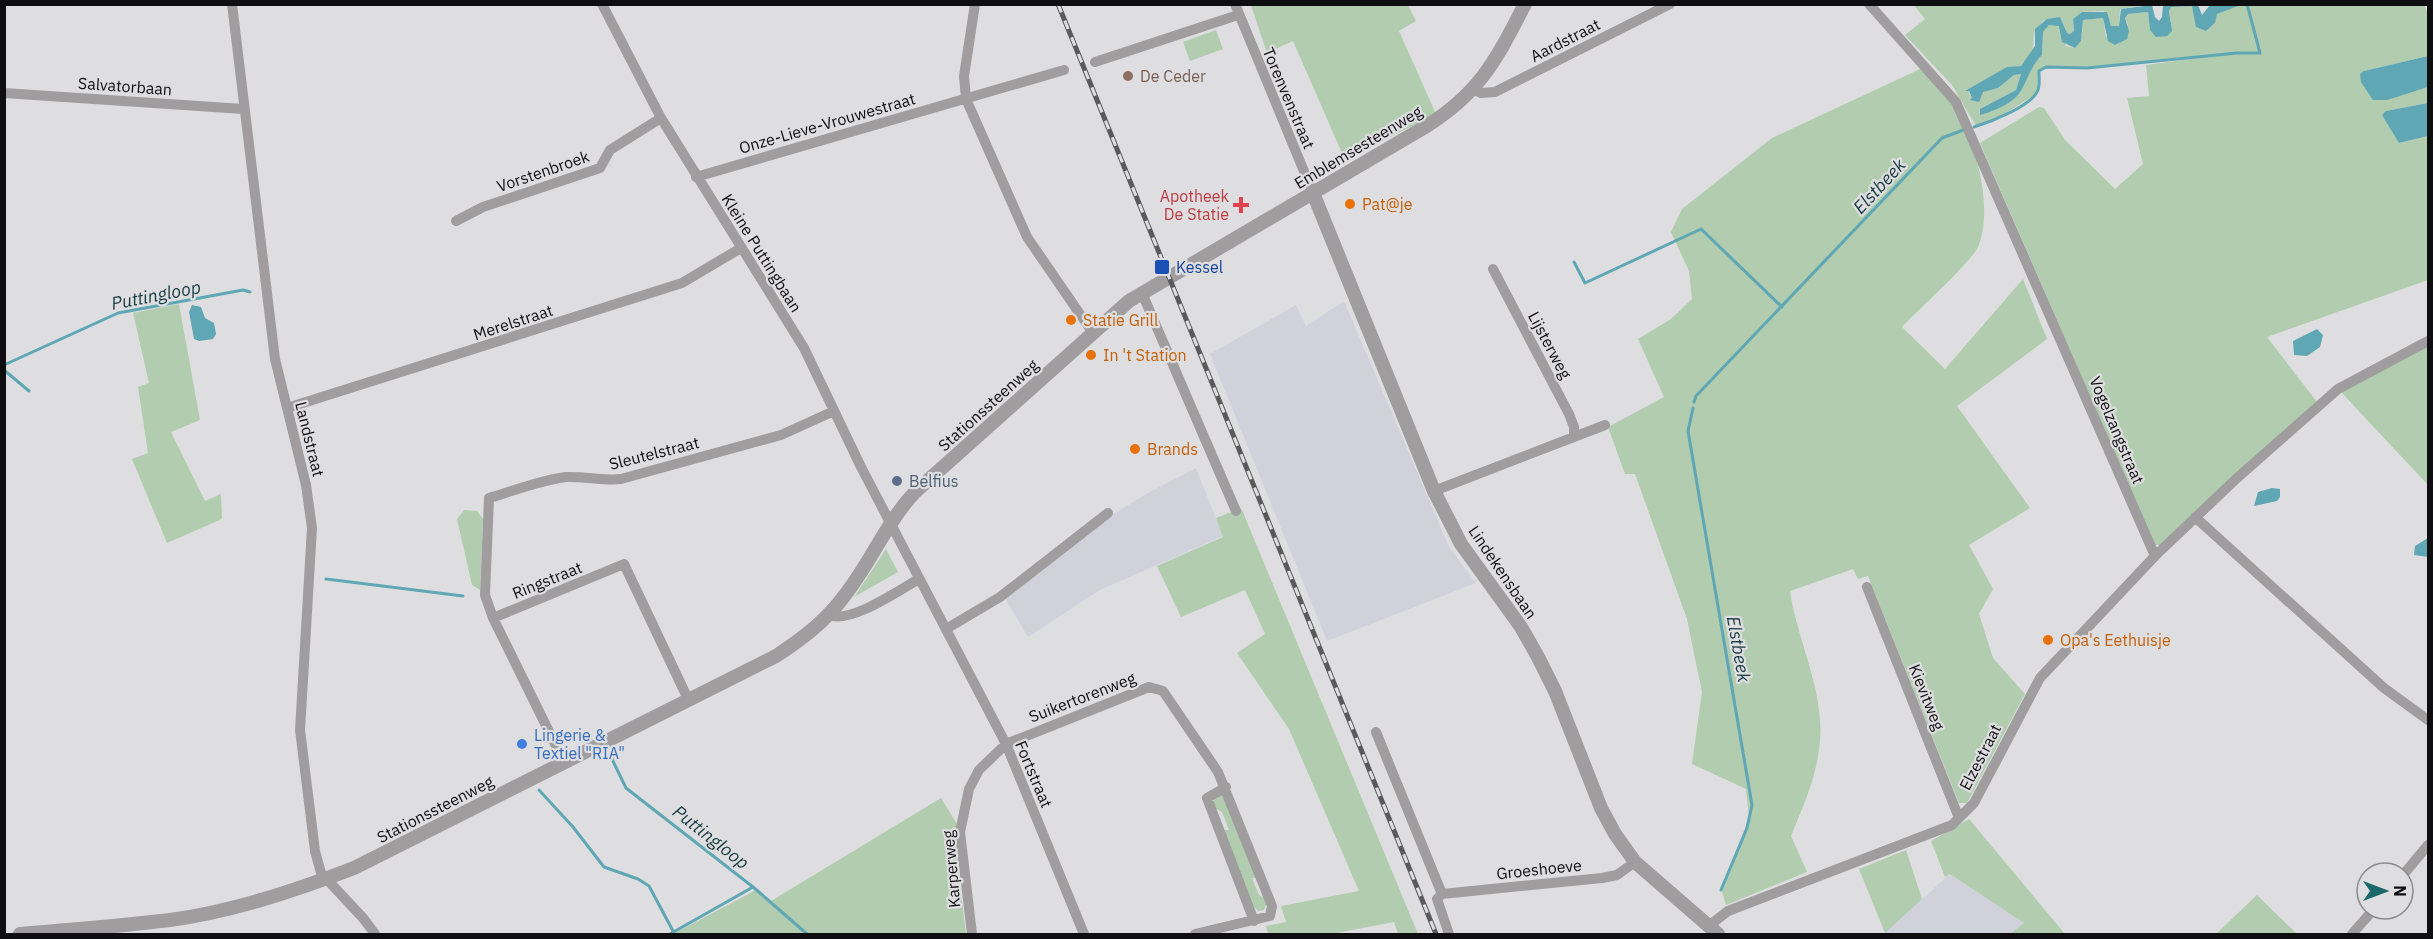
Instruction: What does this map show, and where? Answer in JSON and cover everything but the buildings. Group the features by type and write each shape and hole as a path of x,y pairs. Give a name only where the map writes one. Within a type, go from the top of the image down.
{"street":[{"name":"Landstraat","path":"232,4 275,359 306,485 312,528 300,730 315,851 318,867 326,879"},
{"name":"Kleine Puttingbaan","path":"602,4 661,118 799,340 890,522"},
{"path":"975,4 964,76 966,99 1027,237 1093,333"},
{"name":"Emblemsesteenweg","path":"1169,277 1445,114 1473,89 1489,70 1525,4"},
{"name":"Aardstraat","path":"1473,89 1481,93 1495,92 1670,4"},
{"name":"Vogelzangstraat","path":"1869,4 1960,110 2155,556"},
{"name":"Torenvenstraat","path":"1095,62 1236,10 1313,192"},
{"name":"Onze-Lieve-Vrouwestraat","path":"696,177 1064,70"},
{"name":"Salvatorbaan","path":"4,93 243,109"},
{"name":"Vorstenbroek","path":"456,220 483,207 600,168 610,150 661,118"},
{"name":"Lindekensbaan","path":"1313,192 1434,491 1461,544 1508,609 1538,657 1555,691 1601,808 1615,834 1635,862 1714,930"},
{"name":"Merelstraat","path":"286,408 682,283 741,248"},
{"name":"Lijsterweg","path":"1493,269 1569,414 1574,427 1574,437"},
{"name":"Stationssteenweg","path":"20,934 171,920 258,902 326,879 354,868 776,656 810,632 829,615 861,573 890,522 915,492 1111,316 1169,277"},
{"path":"1142,293 1236,510"},
{"path":"2155,556 2195,517 2338,389 2428,341"},
{"name":"Sleutelstraat","path":"493,618 485,595 489,498 563,478 581,477 601,481 621,479 781,435 834,411"},
{"path":"1434,491 1605,425"},
{"path":"946,629 999,597 1108,513"},
{"path":"2195,517 2384,688 2428,720"},
{"name":"Fortstraat","path":"890,522 1006,744 1084,934"},
{"name":"Elzestraat","path":"1714,930 1728,911 1952,825 1981,790 2040,678 2155,556"},
{"name":"Ringstraat","path":"493,618 624,564 688,699"},
{"path":"829,615 836,618 849,616 919,579"},
{"name":"Kievitweg","path":"1867,587 1959,818"},
{"path":"493,618 564,762"},
{"name":"Suikertorenweg","path":"1006,744 1149,687 1157,687 1207,755 1226,787 1272,906 1270,916 1254,921"},
{"path":"1376,732 1442,894 1437,899 1449,934"},
{"name":"Karperweg","path":"972,934 961,849 962,818 976,776 1006,744"},
{"path":"1195,934 1254,921 1207,798 1226,787"},
{"path":"2415,861 2428,845"},
{"name":"Groeshoeve","path":"1442,894 1602,878 1617,875 1635,862"},
{"path":"326,879 375,934"},
{"path":"2352,934 2363,921"}],"shaded area":[{"path":"1344,301 1449,547 1476,583 1327,641 1210,354 1296,305 1306,326"},
{"path":"1196,468 1223,536 1100,590 1028,637 1005,598 1101,522 1146,494"},
{"path":"1950,874 2024,923 2010,934 1883,934"}],"green space":[{"path":"1251,5 1408,5 1416,21 1399,31 1436,114 1345,160 1293,41 1267,53"},
{"path":"1914,5 2147,5 2120,9 2119,27 2111,26 2104,11 2082,12 2073,19 2074,31 2071,34 2067,33 2060,17 2043,21 2034,33 2033,50 2021,66 2012,67 1968,91 1972,98 1989,89 1998,88 2014,75 2021,74 2016,90 1980,109 1981,115 2020,93 2031,68 2042,55 2043,32 2049,25 2059,25 2066,46 2075,48 2082,35 2083,20 2103,18 2106,37 2128,25 2125,18 2128,14 2148,12 2150,30 2171,22 2169,11 2171,7 2192,6 2206,31 2215,23 2217,13 2237,5 2425,5 2428,17 2428,56 2364,71 2415,91 2428,87 2428,103 2386,111 2399,143 2428,136 2428,280 2267,337 2317,402 2160,545 2155,545 1980,143 2039,107 2044,108 2065,140 2115,189 2143,164 2127,98 2149,96 2146,65 2214,56 2087,68 2046,67 2039,71 2037,92 2033,96 1995,120 1976,126 1952,85 1905,35 1925,19"},
{"path":"1216,30 1223,49 1190,61 1183,42"},
{"path":"1920,69 1938,86 1954,107 1972,145 1982,188 1983,229 1974,254 1902,327 1945,369 2023,279 2047,339 1957,406 2030,508 1969,545 1993,589 1979,614 1993,658 2025,694 1967,803 1959,803 1868,576 1858,579 1853,569 1790,591 1814,684 1820,721 1819,752 1813,777 1791,836 1807,872 1726,905 1722,892 1749,817 1746,789 1692,764 1702,692 1687,619 1635,474 1625,474 1608,427 1664,397 1638,339 1671,319 1692,299 1689,271 1671,232 1682,209 1772,138"},
{"path":"179,304 200,420 171,432 205,501 221,494 222,519 167,543 132,459 148,453 138,387 149,383 133,313"},
{"path":"2428,346 2428,485 2341,392"},
{"path":"1239,509 1242,510 1418,934 1398,934 1394,922 1331,934 1268,934 1266,926 1286,922 1281,906 1359,891 1289,729 1237,653 1265,634 1245,590 1181,617 1157,566 1223,537 1216,518"},
{"path":"464,510 477,511 483,519 480,590 472,585 457,519"},
{"path":"886,549 898,572 854,597 857,593"},
{"path":"1222,794 1260,878 1252,878 1259,895 1268,900 1264,910 1258,911 1252,905 1221,830 1229,830 1222,812 1213,807 1214,798"},
{"path":"941,798 957,824 958,868 966,934 673,934 758,889 771,901"},
{"path":"1969,819 2065,934 2010,934 2024,923 1950,874 1945,877 1931,841"},
{"path":"1906,850 1922,899 1885,933 1859,869"},
{"path":"2257,895 2297,934 2216,934"}],"water":[{"path":"2152,5 2155,17 2159,21 2162,17 2163,5 2198,5 2202,15 2210,5 2238,6 2217,14 2215,23 2206,31 2196,27 2192,6 2171,7 2169,11 2172,31 2167,36 2156,37 2150,30 2148,12 2128,14 2125,18 2129,31 2127,39 2115,45 2108,41 2103,18 2083,20 2081,41 2075,48 2062,42 2059,26 2049,25 2043,32 2042,55 2033,66 2020,92 2011,101 1980,115 1980,109 2016,90 2021,74 2014,75 1998,88 1983,92 1979,102 1970,100 1972,98 1969,91 1965,91 2007,67 2021,66 2035,46 2035,29 2047,19 2060,17 2067,33 2070,34 2074,31 2073,19 2082,12 2107,12 2111,26 2119,26 2121,9"},
{"path":"2428,56 2428,87 2387,100 2373,100 2361,82 2360,74 2364,71"},
{"path":"2428,103 2428,136 2399,143 2382,115 2386,111"},
{"path":"192,305 201,307 205,318 214,323 216,334 213,339 199,341 194,339 189,312"},
{"path":"2317,329 2323,335 2320,347 2307,356 2294,355 2293,341"},
{"path":"2272,488 2280,489 2280,497 2277,501 2254,506 2258,492"},
{"path":"2428,538 2428,557 2414,555 2415,546"}],"waterway":[{"name":"Elstbeek","path":"1974,127 2010,113 2028,102 2038,90 2039,71 2046,67 2087,68 2237,53 2260,53 2247,4"},
{"name":"Elstbeek","path":"1694,402 1696,396 1942,138 1966,129"},
{"path":"1574,262 1585,283 1701,229 1782,307"},
{"name":"Puttingloop","path":"4,365 118,313 243,290 250,292"},
{"path":"4,370 29,391"},
{"name":"Elstbeek","path":"1693,408 1688,431 1752,805 1747,828 1721,890"},
{"name":"Puttingloop","path":"326,579 463,596"},
{"name":"Puttingloop","path":"607,755 611,757 626,788 753,887 807,934"},
{"path":"539,790 573,827 604,867 638,879 649,886 673,931"},
{"path":"670,934 753,887"}],"railway":[{"path":"1058,4 1436,934"}],"place":[{"name":"De Ceder","path":"1128,76"},
{"name":"Pat@je","path":"1350,204"},
{"name":"Apotheek De Statie","path":"1241,205"},
{"name":"Kessel","path":"1162,267"},
{"name":"Statie Grill","path":"1071,320"},
{"name":"In 't Station","path":"1091,355"},
{"name":"Brands","path":"1135,449"},
{"name":"Belfius","path":"897,481"},
{"name":"Opa's Eethuisje","path":"2048,640"},
{"name":"Lingerie & Textiel \"RIA\"","path":"522,744"}]}
